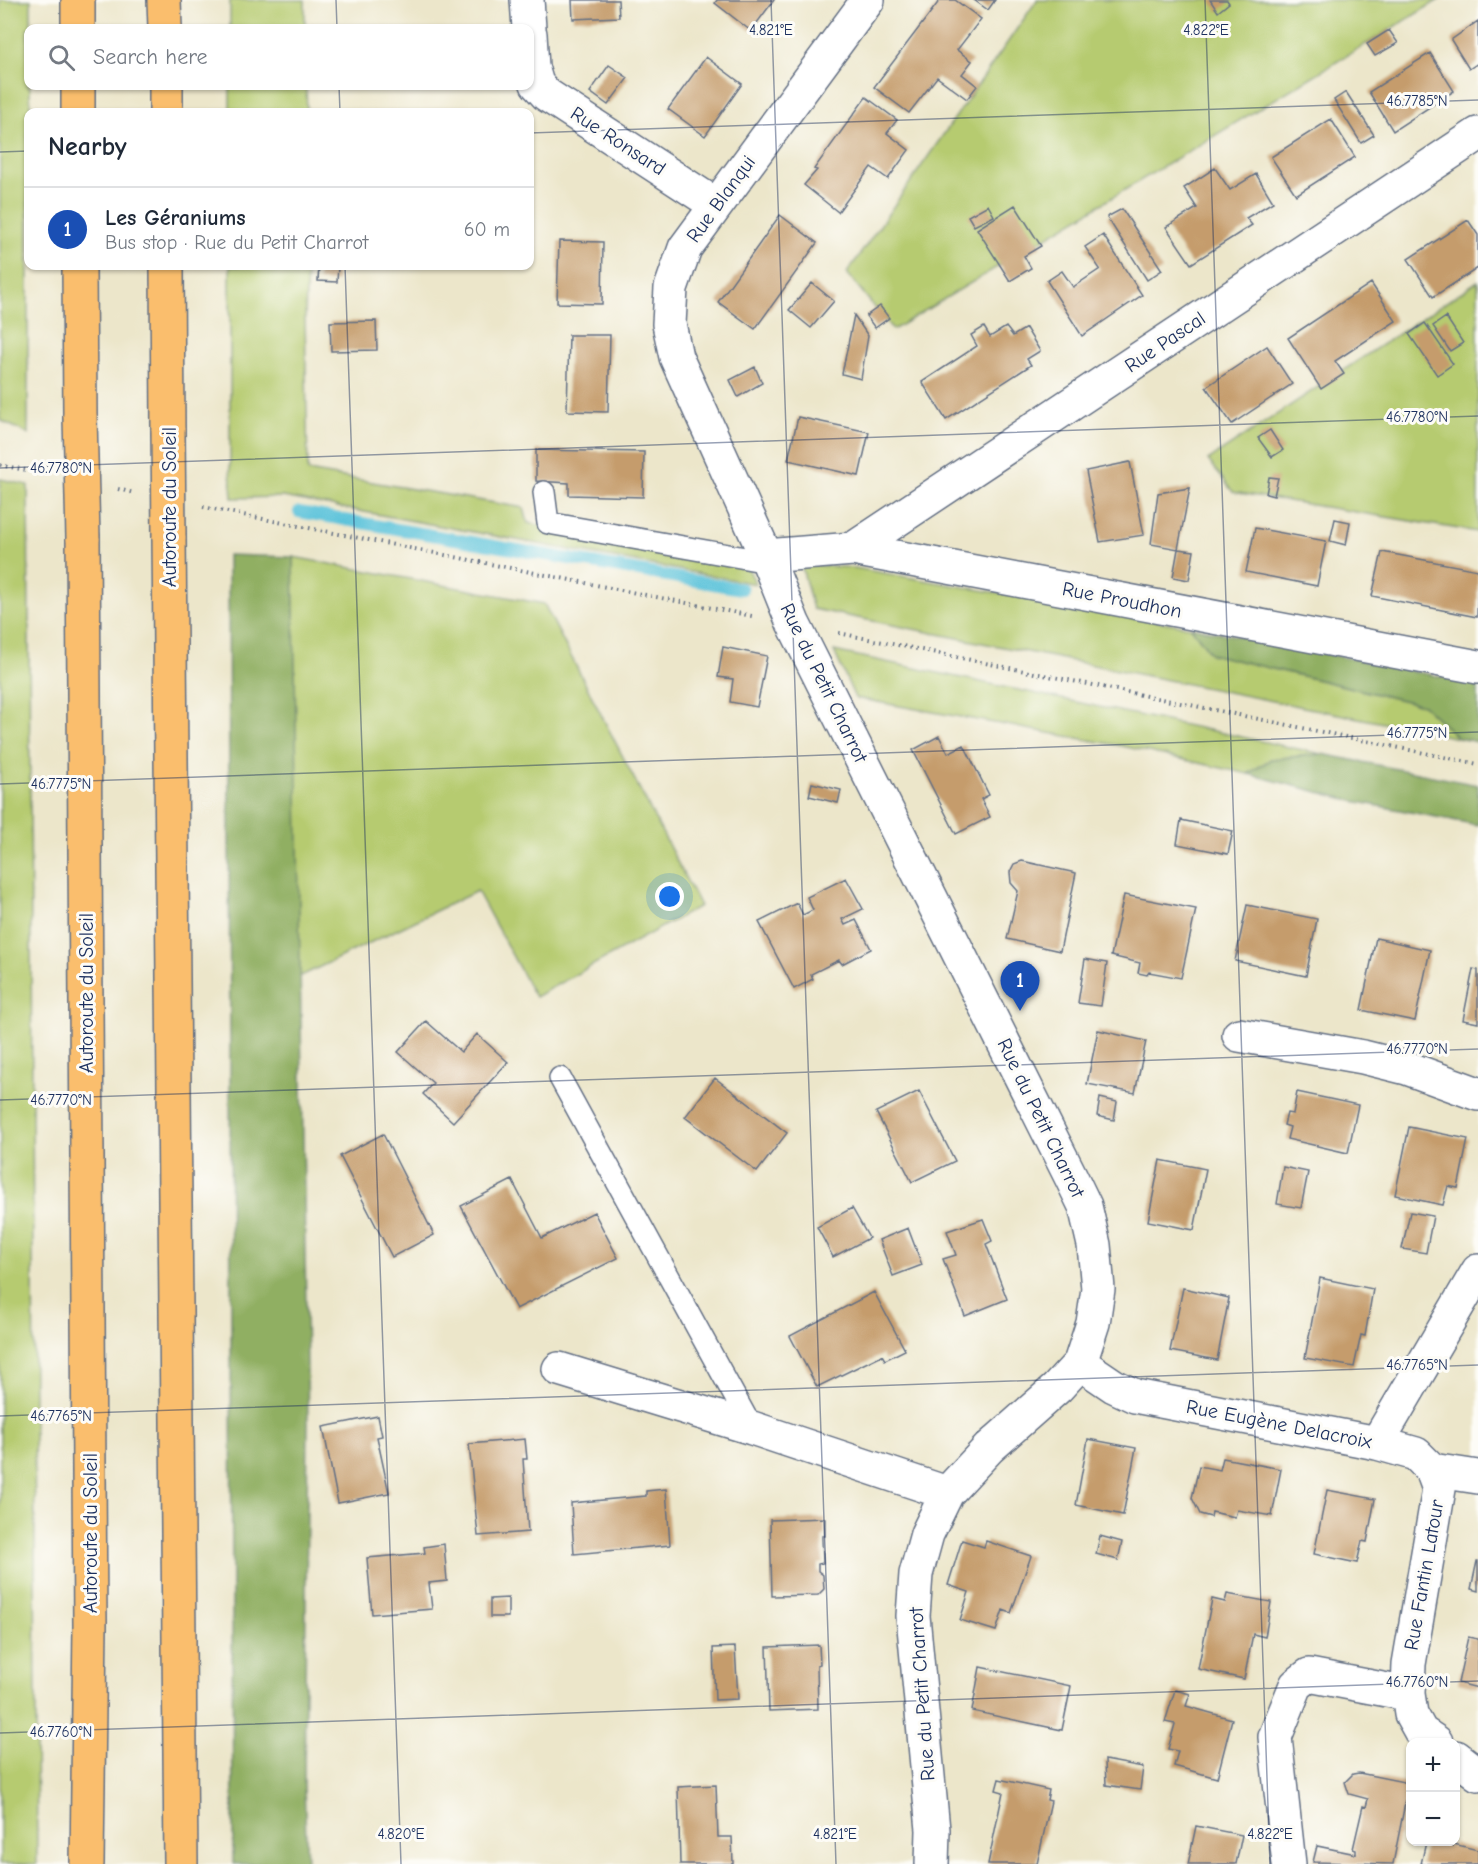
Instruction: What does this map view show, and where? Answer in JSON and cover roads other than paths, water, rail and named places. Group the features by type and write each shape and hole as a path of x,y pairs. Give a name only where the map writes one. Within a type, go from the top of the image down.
{"highway":[{"path":"78,0 78,24"},
{"path":"164,0 165,24"},
{"path":"78,90 78,108"},
{"path":"166,90 166,108"},
{"name":"Autoroute du Soleil","path":"80,270 90,1613 87,1864"},
{"name":"Autoroute du Soleil","path":"167,270 181,1864"}],"street":[{"path":"527,0 529,24"},
{"name":"Rue Blanqui","path":"767,559 676,357 669,324 671,288 685,248 868,0"},
{"name":"Rue Ronsard","path":"534,74 537,84 547,94 716,205"},
{"name":"Rue Pascal","path":"853,549 1478,134"},
{"name":"Rue Proudhon","path":"767,559 853,549 1478,667"},
{"name":"Rue du Petit Charrot","path":"767,559 793,624 1085,1206 1094,1245 1098,1290 1093,1323 1080,1364 1057,1388 989,1448 947,1493 927,1534 916,1574 913,1616 933,1830 932,1864"},
{"path":"1239,1035 1407,1068 1478,1094"},
{"path":"1377,1443 1478,1271"},
{"name":"Rue Eugène Delacroix","path":"1080,1364 1114,1386 1135,1396 1377,1443 1416,1454 1432,1470 1478,1477"},
{"path":"559,1369 752,1428 947,1493"},
{"name":"Rue Fantin Latour","path":"1429,1738 1421,1732 1411,1714 1407,1694 1409,1664 1439,1489 1432,1470"},
{"path":"1289,1864 1275,1737 1296,1685 1309,1676 1407,1694"},
{"path":"1460,1761 1478,1774"}],"lane":[{"path":"544,492 548,523 767,559"},
{"path":"560,1078 752,1428"}],"waterway":[{"path":"299,512 742,589"}],"place":[{"name":"Les Géraniums","path":"1020,1011"}]}
